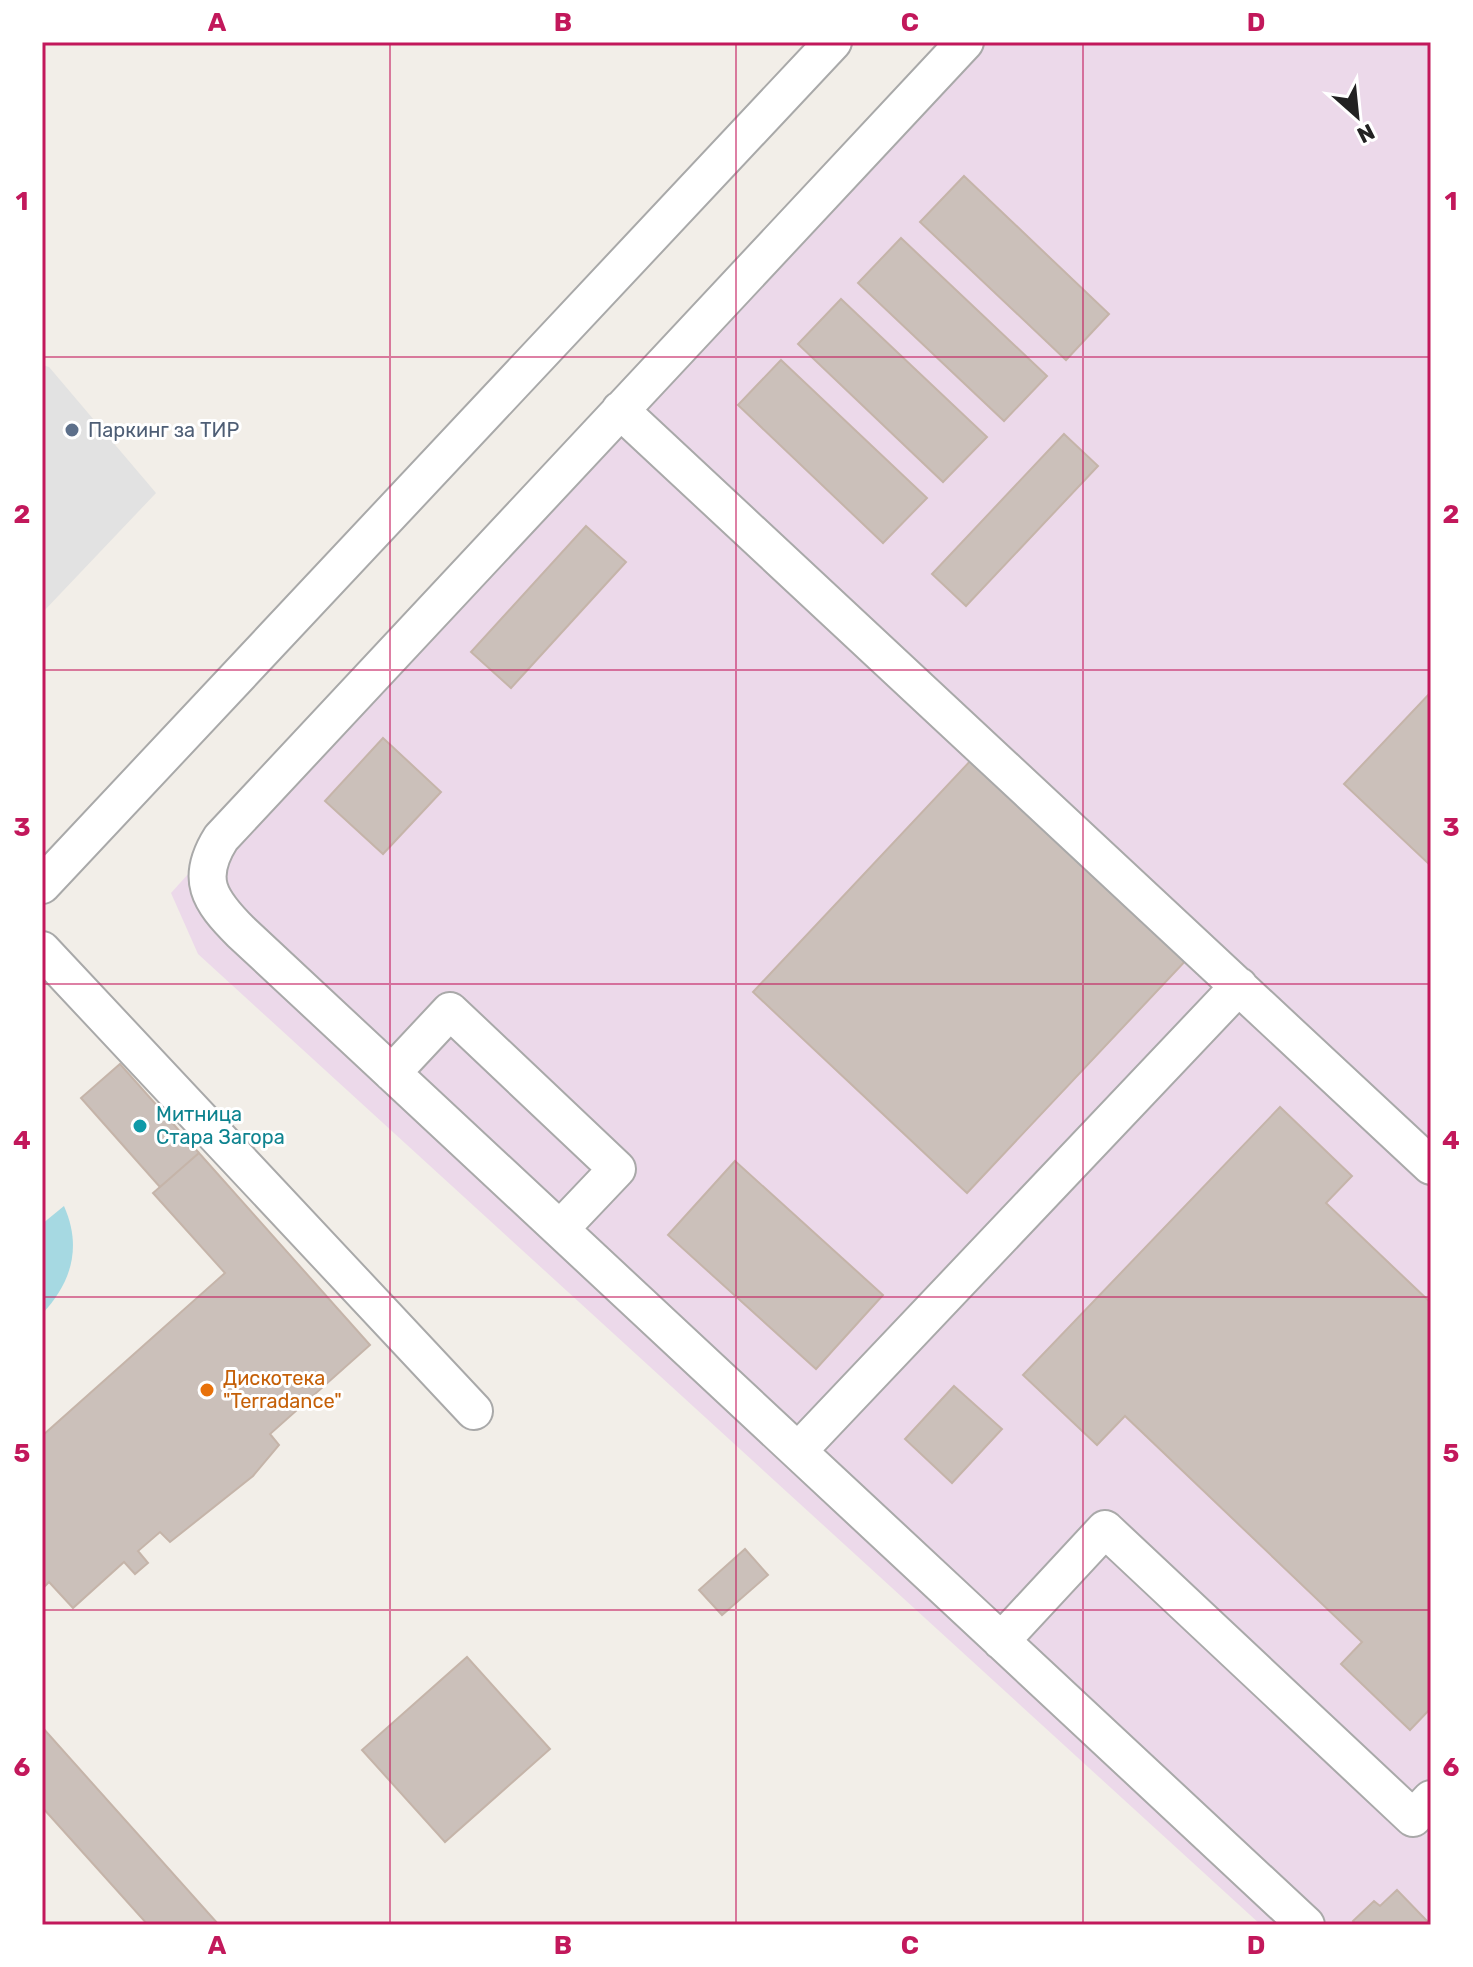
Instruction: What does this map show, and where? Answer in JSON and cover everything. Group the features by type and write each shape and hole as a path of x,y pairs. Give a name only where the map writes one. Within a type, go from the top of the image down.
{"street":[{"path":"42,885 833,42"},
{"path":"965,42 221,838 207,859 206,880 226,917 1306,1925"},
{"path":"620,410 1431,1166"},
{"path":"42,950 474,1411"},
{"path":"798,1451 1239,986"},
{"path":"392,1073 450,1011 617,1169 560,1229"},
{"path":"1001,1641 1105,1529 1413,1818 1431,1799"}],"shaded area":[{"path":"947,42 1431,42 1431,1925 1261,1925 198,954 171,893 816,177"},
{"name":"Паркинг за ТИР","path":"42,365 49,367 156,493 42,613"}],"water":[{"path":"64,1206 72,1236 71,1263 61,1289 42,1314 42,1224"}],"building":[{"path":"964,176 1109,314 1066,360 920,222"},
{"path":"901,238 1047,376 1004,421 858,283"},
{"path":"841,299 987,437 943,482 798,344"},
{"path":"781,360 927,498 883,543 738,405"},
{"path":"1064,434 1098,466 966,606 932,574"},
{"path":"586,526 626,562 511,688 471,652"},
{"path":"1431,692 1431,866 1344,784"},
{"path":"383,738 441,792 383,854 325,801"},
{"path":"974,757 1189,957 967,1193 753,992"},
{"name":"Митница Стара Загора","path":"120,1064 199,1153 160,1187 81,1098"},
{"path":"1280,1107 1352,1176 1326,1203 1431,1303 1431,1708 1410,1730 1341,1664 1362,1642 1125,1416 1097,1445 1023,1375"},
{"name":"Дискотека \"Terradance\"","path":"199,1153 370,1345 270,1434 279,1445 253,1476 170,1542 160,1532 138,1551 148,1563 135,1574 124,1562 73,1608 49,1582 42,1589 42,1436 225,1273 153,1193"},
{"path":"735,1161 883,1295 816,1369 668,1235"},
{"path":"954,1386 1002,1429 952,1483 905,1439"},
{"path":"745,1549 768,1575 722,1615 699,1590"},
{"path":"467,1657 550,1749 445,1842 362,1750"},
{"path":"42,1727 219,1925 148,1925 42,1807"},
{"path":"1397,1890 1431,1925 1357,1925 1353,1921 1374,1901 1380,1906"}],"place":[{"name":"Паркинг за ТИР","path":"72,430"},
{"name":"Митница Стара Загора","path":"140,1126"},
{"name":"Дискотека \"Terradance\"","path":"207,1390"}]}
